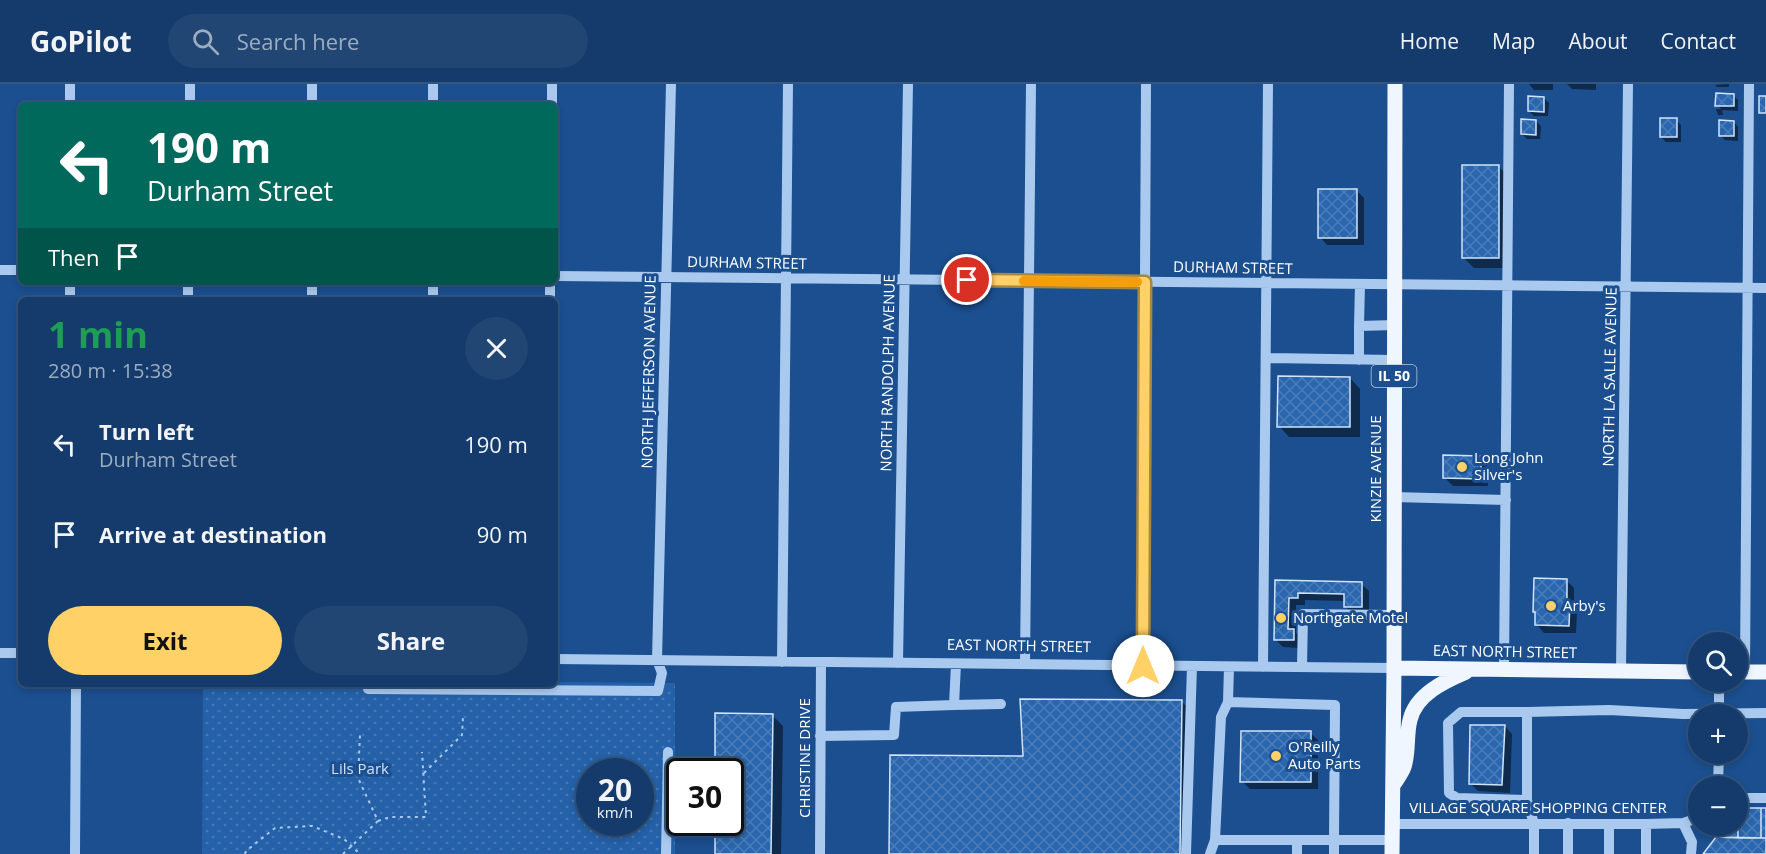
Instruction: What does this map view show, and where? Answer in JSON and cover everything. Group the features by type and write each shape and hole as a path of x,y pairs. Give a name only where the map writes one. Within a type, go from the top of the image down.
{"main road":[{"name":"KINZIE AVENUE","path":"1392,847 1395,84"},
{"name":"EAST NORTH STREET","path":"1394,668 1688,672"},
{"path":"1393,787 1404,767 1410,719 1414,710 1426,694 1439,684 1471,669"},
{"path":"1748,672 1766,672"}],"street":[{"path":"70,84 70,102"},
{"path":"190,84 190,102"},
{"path":"312,84 312,102"},
{"path":"433,84 433,102"},
{"path":"552,84 552,102"},
{"name":"NORTH JEFFERSON AVENUE","path":"368,687 368,689 658,691 662,673 657,660 671,84"},
{"path":"782,662 788,84"},
{"name":"NORTH RANDOLPH AVENUE","path":"898,663 908,84"},
{"path":"1026,664 1031,84"},
{"path":"1143,666 1146,84"},
{"path":"1263,667 1268,84"},
{"path":"1504,670 1509,84"},
{"name":"NORTH LA SALLE AVENUE","path":"1621,671 1628,84"},
{"path":"1742,632 1749,84"},
{"path":"0,270 18,270"},
{"name":"DURHAM STREET","path":"558,276 1766,288"},
{"path":"1359,360 1360,284"},
{"path":"1359,326 1395,325"},
{"path":"1266,358 1394,360"},
{"path":"1394,497 1506,500"},
{"path":"1302,667 1303,614 1394,615"},
{"path":"0,653 18,653"},
{"name":"EAST NORTH STREET","path":"558,659 1394,668"},
{"name":"CHRISTINE DRIVE","path":"820,662 820,854"},
{"path":"954,705 956,664"},
{"path":"1186,854 1192,666"},
{"path":"1210,854 1215,840 1221,717 1228,702 1229,667"},
{"path":"75,854 76,687"},
{"path":"1228,702 1335,705 1334,854"},
{"path":"820,736 894,735 896,707 1001,704"},
{"path":"1527,800 1456,798 1449,793 1448,723 1461,711 1618,710 1688,714"},
{"path":"1527,711 1527,800 1534,824 1534,854"},
{"path":"1748,712 1766,712"},
{"path":"666,854 668,752"},
{"path":"1748,798 1766,798"},
{"name":"VILLAGE SQUARE SHOPPING CENTER","path":"1393,824 1646,824 1688,821"},
{"path":"1568,823 1568,854"},
{"path":"1683,823 1692,842 1691,854"},
{"path":"1609,824 1609,854"},
{"path":"1646,824 1646,854"},
{"path":"1215,840 1334,840 1392,847"},
{"path":"1297,840 1297,854"}],"path":[{"path":"424,773 462,735 463,717"},
{"path":"360,735 358,778 378,821"},
{"path":"343,854 378,821 390,817 426,817 422,752"},
{"path":"245,854 274,828 312,826 344,838 360,854"}],"green space":[{"name":"Lils Park","path":"558,682 675,683 675,758 666,758 666,836 675,836 675,854 202,854 203,687 558,687"}],"building":[{"path":"1716,93 1734,94 1734,106 1715,106"},
{"path":"1528,96 1544,97 1544,112 1528,111"},
{"path":"1759,96 1766,96 1766,113 1759,113"},
{"path":"1660,118 1677,118 1677,137 1660,137"},
{"path":"1521,119 1536,120 1536,135 1521,134"},
{"path":"1719,120 1734,121 1734,136 1719,136"},
{"path":"1462,165 1499,165 1499,258 1462,258"},
{"path":"1318,189 1357,189 1357,238 1318,238"},
{"path":"1278,376 1350,377 1350,427 1277,427"},
{"name":"Long John Silver's","path":"1443,455 1481,456 1481,479 1443,478"},
{"name":"Arby's","path":"1534,578 1567,579 1567,599 1570,601 1569,626 1535,625"},
{"name":"Northgate Motel","path":"1275,580 1362,582 1362,607 1344,607 1344,594 1298,593 1298,598 1289,598 1288,629 1294,629 1294,640 1274,640"},
{"path":"1020,699 1182,700 1180,854 889,854 890,755 1023,756"},
{"path":"715,713 773,714 771,854 715,854 715,836 744,836 744,758 715,758"},
{"path":"1470,725 1505,725 1502,785 1469,784"},
{"name":"O'Reilly Auto Parts","path":"1241,731 1311,731 1311,782 1240,782"},
{"path":"1748,808 1761,808 1761,838 1738,838 1738,836 1748,836"},
{"path":"1761,808 1766,808 1766,838 1761,838"},
{"path":"1738,836 1738,838 1716,837"},
{"path":"1716,837 1766,838 1766,854 1703,854"}],"slow traffic":[{"path":"1024,281 1137,282"}],"place":[{"name":"Long John Silver's","path":"1462,467"},
{"name":"Arby's","path":"1551,606"},
{"name":"Northgate Motel","path":"1281,618"},
{"name":"O'Reilly Auto Parts","path":"1276,756"}],"route":[{"path":"967,280 1145,282 1143,666"}]}
